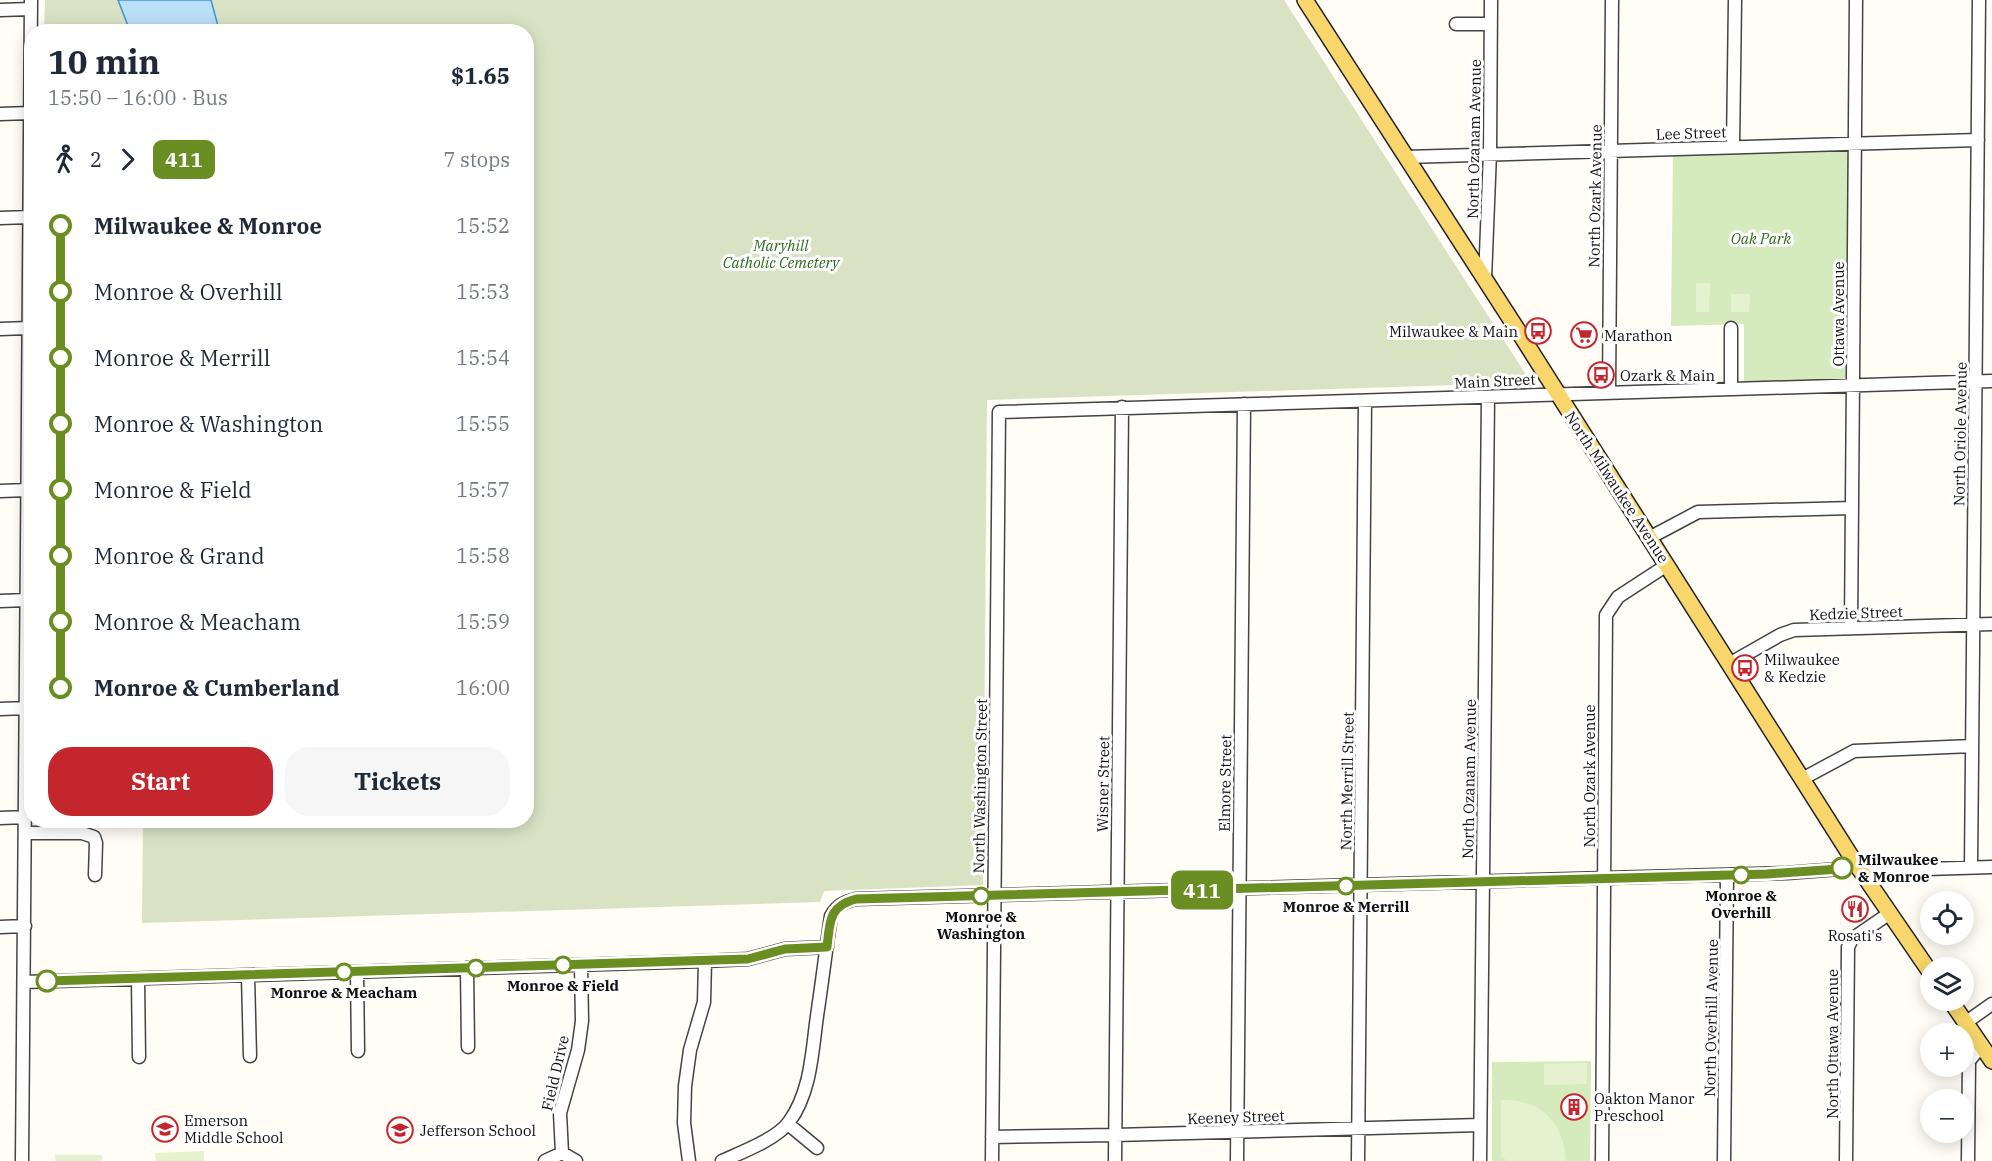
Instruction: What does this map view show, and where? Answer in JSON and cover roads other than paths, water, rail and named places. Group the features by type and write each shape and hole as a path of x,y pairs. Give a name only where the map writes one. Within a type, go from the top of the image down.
{"main road":[{"name":"North Milwaukee Avenue","path":"1305,0 1485,279 1857,866 1920,957"},
{"path":"1957,1011 1965,1023"},
{"path":"1974,1036 1992,1061"}],"street":[{"name":"North Ozanam Avenue","path":"1485,279 1490,153 1491,0"},
{"name":"North Ozark Avenue","path":"1608,392 1612,0"},
{"path":"1733,147 1736,0"},
{"name":"Ottawa Avenue","path":"1851,628 1856,0"},
{"name":"North Oriole Avenue","path":"1971,867 1979,0"},
{"path":"0,10 31,5 31,24"},
{"path":"1456,24 1491,24"},
{"path":"0,114 24,113"},
{"name":"Lee Street","path":"1406,157 1978,140"},
{"path":"0,218 24,218"},
{"path":"0,329 24,328"},
{"path":"1731,328 1731,388"},
{"name":"Main Street","path":"999,412 1992,381"},
{"name":"North Ozanam Avenue","path":"1480,1161 1488,397"},
{"name":"North Merrill Street","path":"1358,1161 1365,401"},
{"name":"Elmore Street","path":"1237,1161 1244,404"},
{"name":"Wisner Street","path":"1114,1161 1122,407"},
{"name":"North Washington Street","path":"992,1161 999,412"},
{"path":"0,491 24,490"},
{"path":"1650,538 1698,512 1852,508"},
{"name":"North Ozark Avenue","path":"1602,1161 1606,615 1618,597 1667,566"},
{"path":"0,601 24,600"},
{"name":"Kedzie Street","path":"1729,664 1786,632 1794,630 1992,624"},
{"path":"0,709 24,708"},
{"path":"1802,779 1854,751 1972,746"},
{"path":"0,818 24,817"},
{"path":"22,1161 26,828"},
{"path":"26,832 82,832 94,837 96,843 95,875"},
{"path":"722,1161 760,1143 788,1124 801,1098 809,1073 831,916 846,901 1727,875 1857,866 1992,867"},
{"name":"North Overhill Avenue","path":"1724,1161 1727,875"},
{"name":"North Ottawa Avenue","path":"1846,1161 1848,947 1852,939 1890,913"},
{"path":"0,927 25,926"},
{"path":"24,982 705,961 748,959 785,949 827,947"},
{"path":"689,1161 684,1123 686,1066 704,1002 705,961"},
{"name":"Field Drive","path":"562,1153 560,1113 578,1050 582,1021 581,965"},
{"path":"467,968 468,1047"},
{"path":"357,972 358,1052"},
{"path":"248,976 250,1056"},
{"path":"138,979 139,1057"},
{"path":"1965,1023 1992,1005"},
{"path":"1968,1161 1969,1061 1981,1046"},
{"path":"788,1124 817,1148"},
{"name":"Keeney Street","path":"992,1137 1480,1125"},
{"path":"545,1161 562,1153 576,1161"}],"water":[{"path":"118,0 211,0 217,24 127,24"}],"place":[{"name":"Milwaukee & Main","path":"1538,331"},
{"name":"Marathon","path":"1584,335"},
{"name":"Ozark & Main","path":"1601,375"},
{"name":"Milwaukee & Kedzie","path":"1745,668"},
{"name":"Milwaukee & Monroe","path":"1842,868"},
{"name":"Monroe & Overhill","path":"1741,875"},
{"name":"Monroe & Merrill","path":"1346,886"},
{"name":"Monroe & Washington","path":"981,896"},
{"name":"Rosati's","path":"1855,909"},
{"name":"Monroe & Field","path":"563,965"},
{"name":"Monroe & Meacham","path":"344,972"},
{"name":"Oakton Manor Preschool","path":"1574,1107"},
{"name":"Emerson Middle School","path":"165,1129"},
{"name":"Jefferson School","path":"400,1130"}],"park label":[{"name":"Oak Park","path":"1761,238"},
{"name":"Maryhill Catholic Cemetery","path":"781,254"}]}
